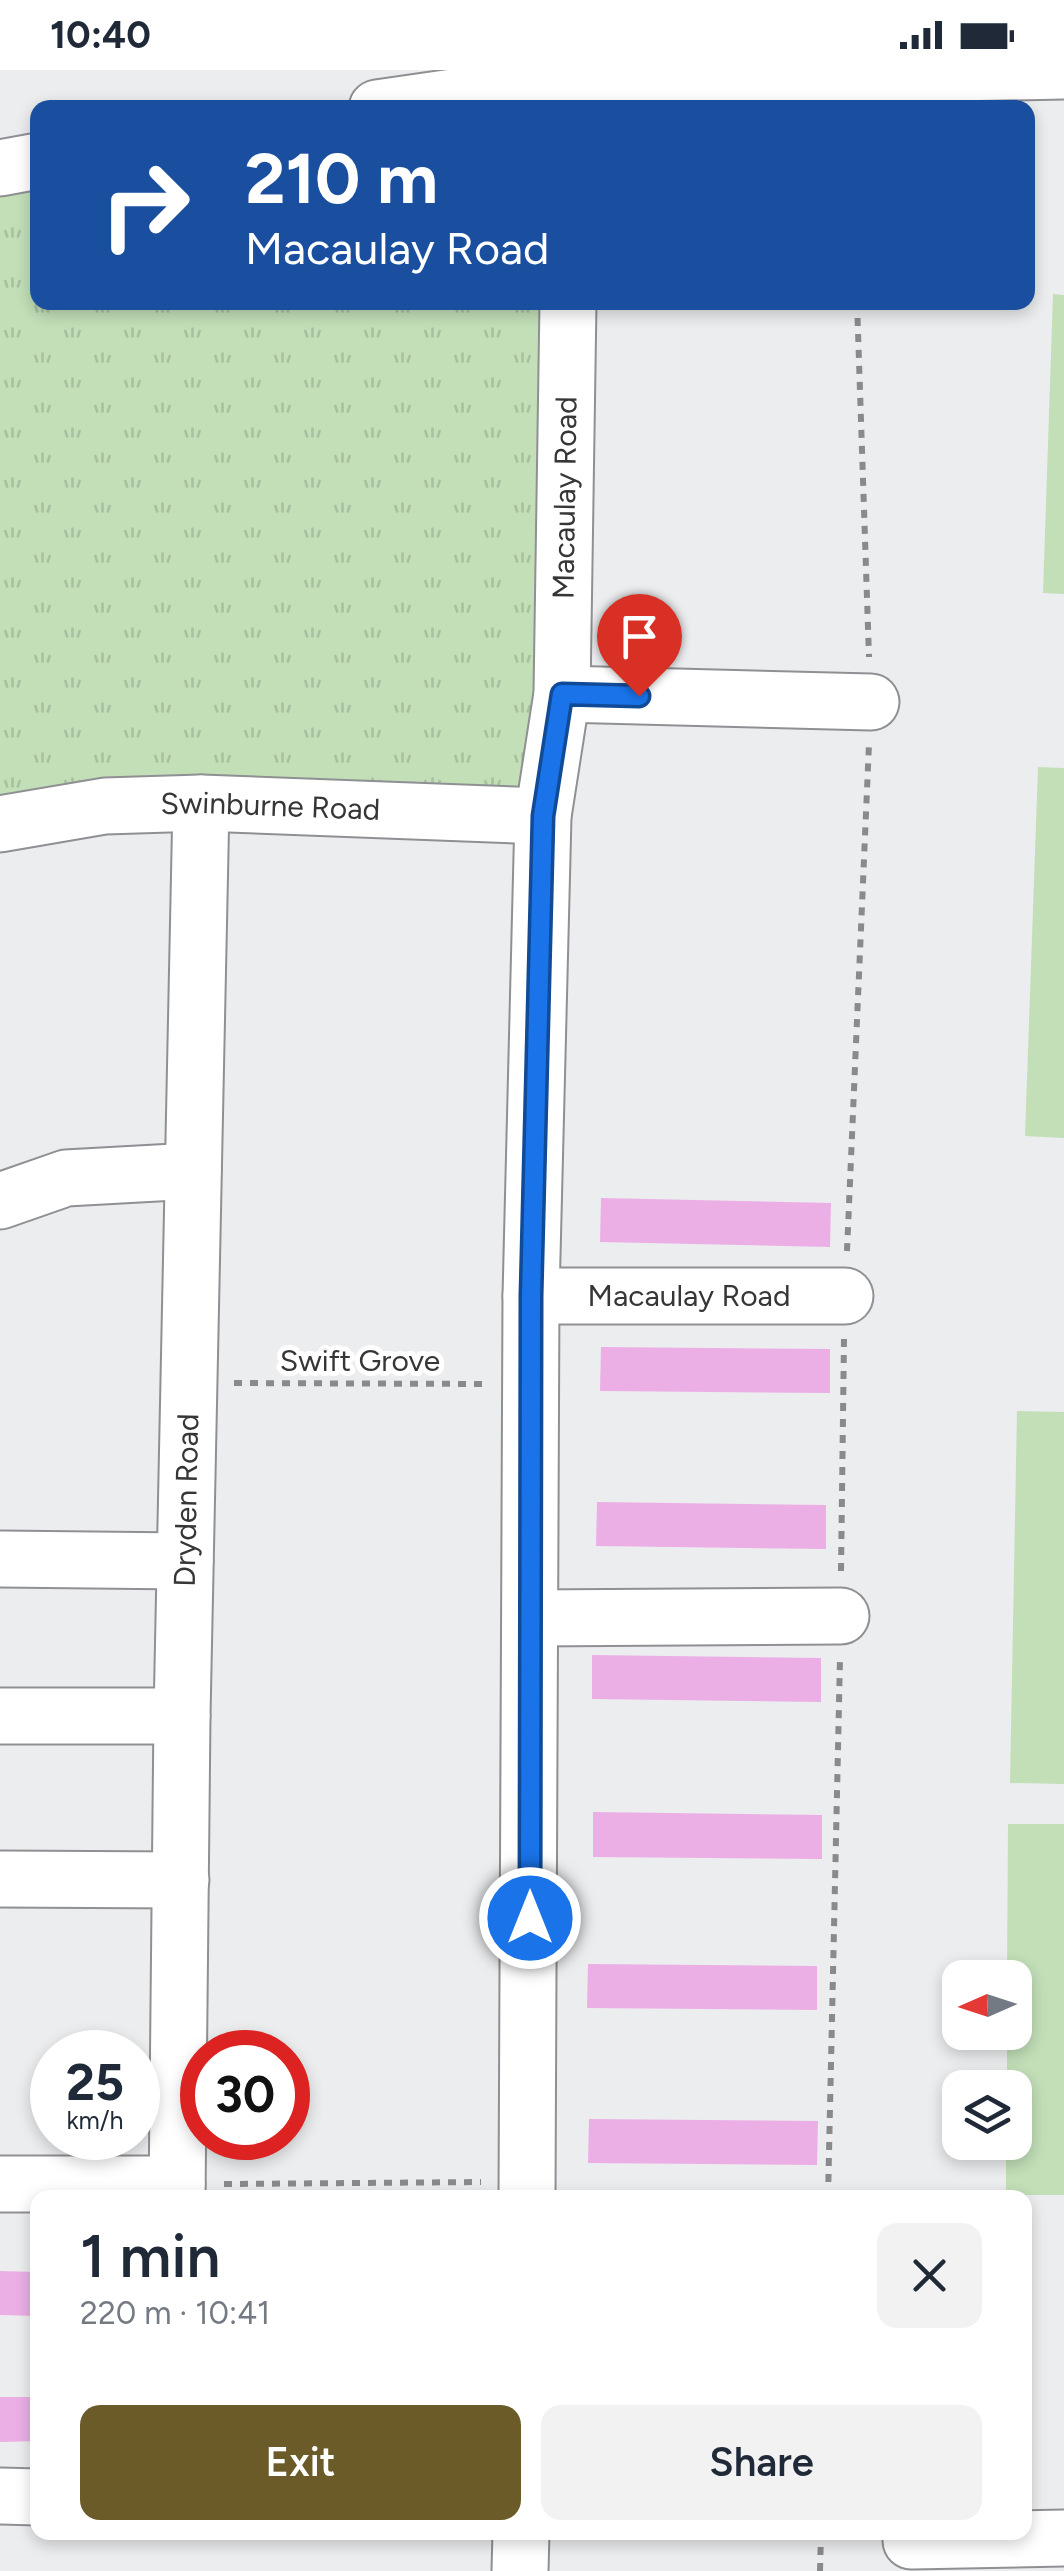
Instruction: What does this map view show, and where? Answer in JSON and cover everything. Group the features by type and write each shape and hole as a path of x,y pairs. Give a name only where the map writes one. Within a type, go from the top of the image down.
{"street":[{"path":"488,100 801,73 1064,71"},
{"path":"0,168 30,163"},
{"name":"Macaulay Road","path":"528,2190 531,1296 543,816 562,694 568,310"},
{"path":"562,694 870,702"},
{"name":"Swinburne Road","path":"0,824 106,806 201,802 543,816"},
{"name":"Dryden Road","path":"177,2190 182,1716 201,802"},
{"path":"0,1201 66,1178 193,1172"},
{"name":"Macaulay Road","path":"531,1296 844,1296"},
{"path":"0,1559 185,1561"},
{"path":"531,1618 840,1616"},
{"path":"0,1716 182,1716"},
{"path":"0,1879 180,1880"},
{"path":"0,2184 152,2190"},
{"path":"0,2496 30,2496"},
{"path":"911,2548 1064,2538"},
{"path":"520,2571 521,2540"}],"path":[{"name":"Swift Grove","path":"188,1382 532,1385"},
{"path":"820,2571 822,2540"}],"green space":[{"path":"30,162 30,310 568,310 543,816 0,825 0,168"},
{"path":"1053,294 1064,295 1064,594 1043,593"},
{"path":"1038,767 1064,768 1064,1138 1025,1136"},
{"path":"1017,1411 1064,1412 1064,1784 1010,1783"},
{"path":"1008,1824 1064,1824 1064,2195 1006,2190 1006,2160 1032,2160 1032,2070 1007,2070 1007,2050 1032,2050 1032,1960 1007,1960"}],"building":[{"path":"601,1198 831,1203 830,1247 600,1242"},
{"path":"601,1347 830,1349 830,1393 600,1391"},
{"path":"597,1502 826,1505 826,1549 596,1546"},
{"path":"592,1655 821,1658 821,1702 592,1699"},
{"path":"593,1812 822,1815 822,1859 593,1857"},
{"path":"588,1964 817,1966 817,2010 587,2008"},
{"path":"589,2119 818,2121 817,2165 588,2163"},
{"path":"0,2271 30,2272 30,2316 0,2315"},
{"path":"0,2397 30,2397 30,2441 0,2442"}],"route":[{"path":"530,1918 531,1296 543,816 562,694 639,696"}]}
